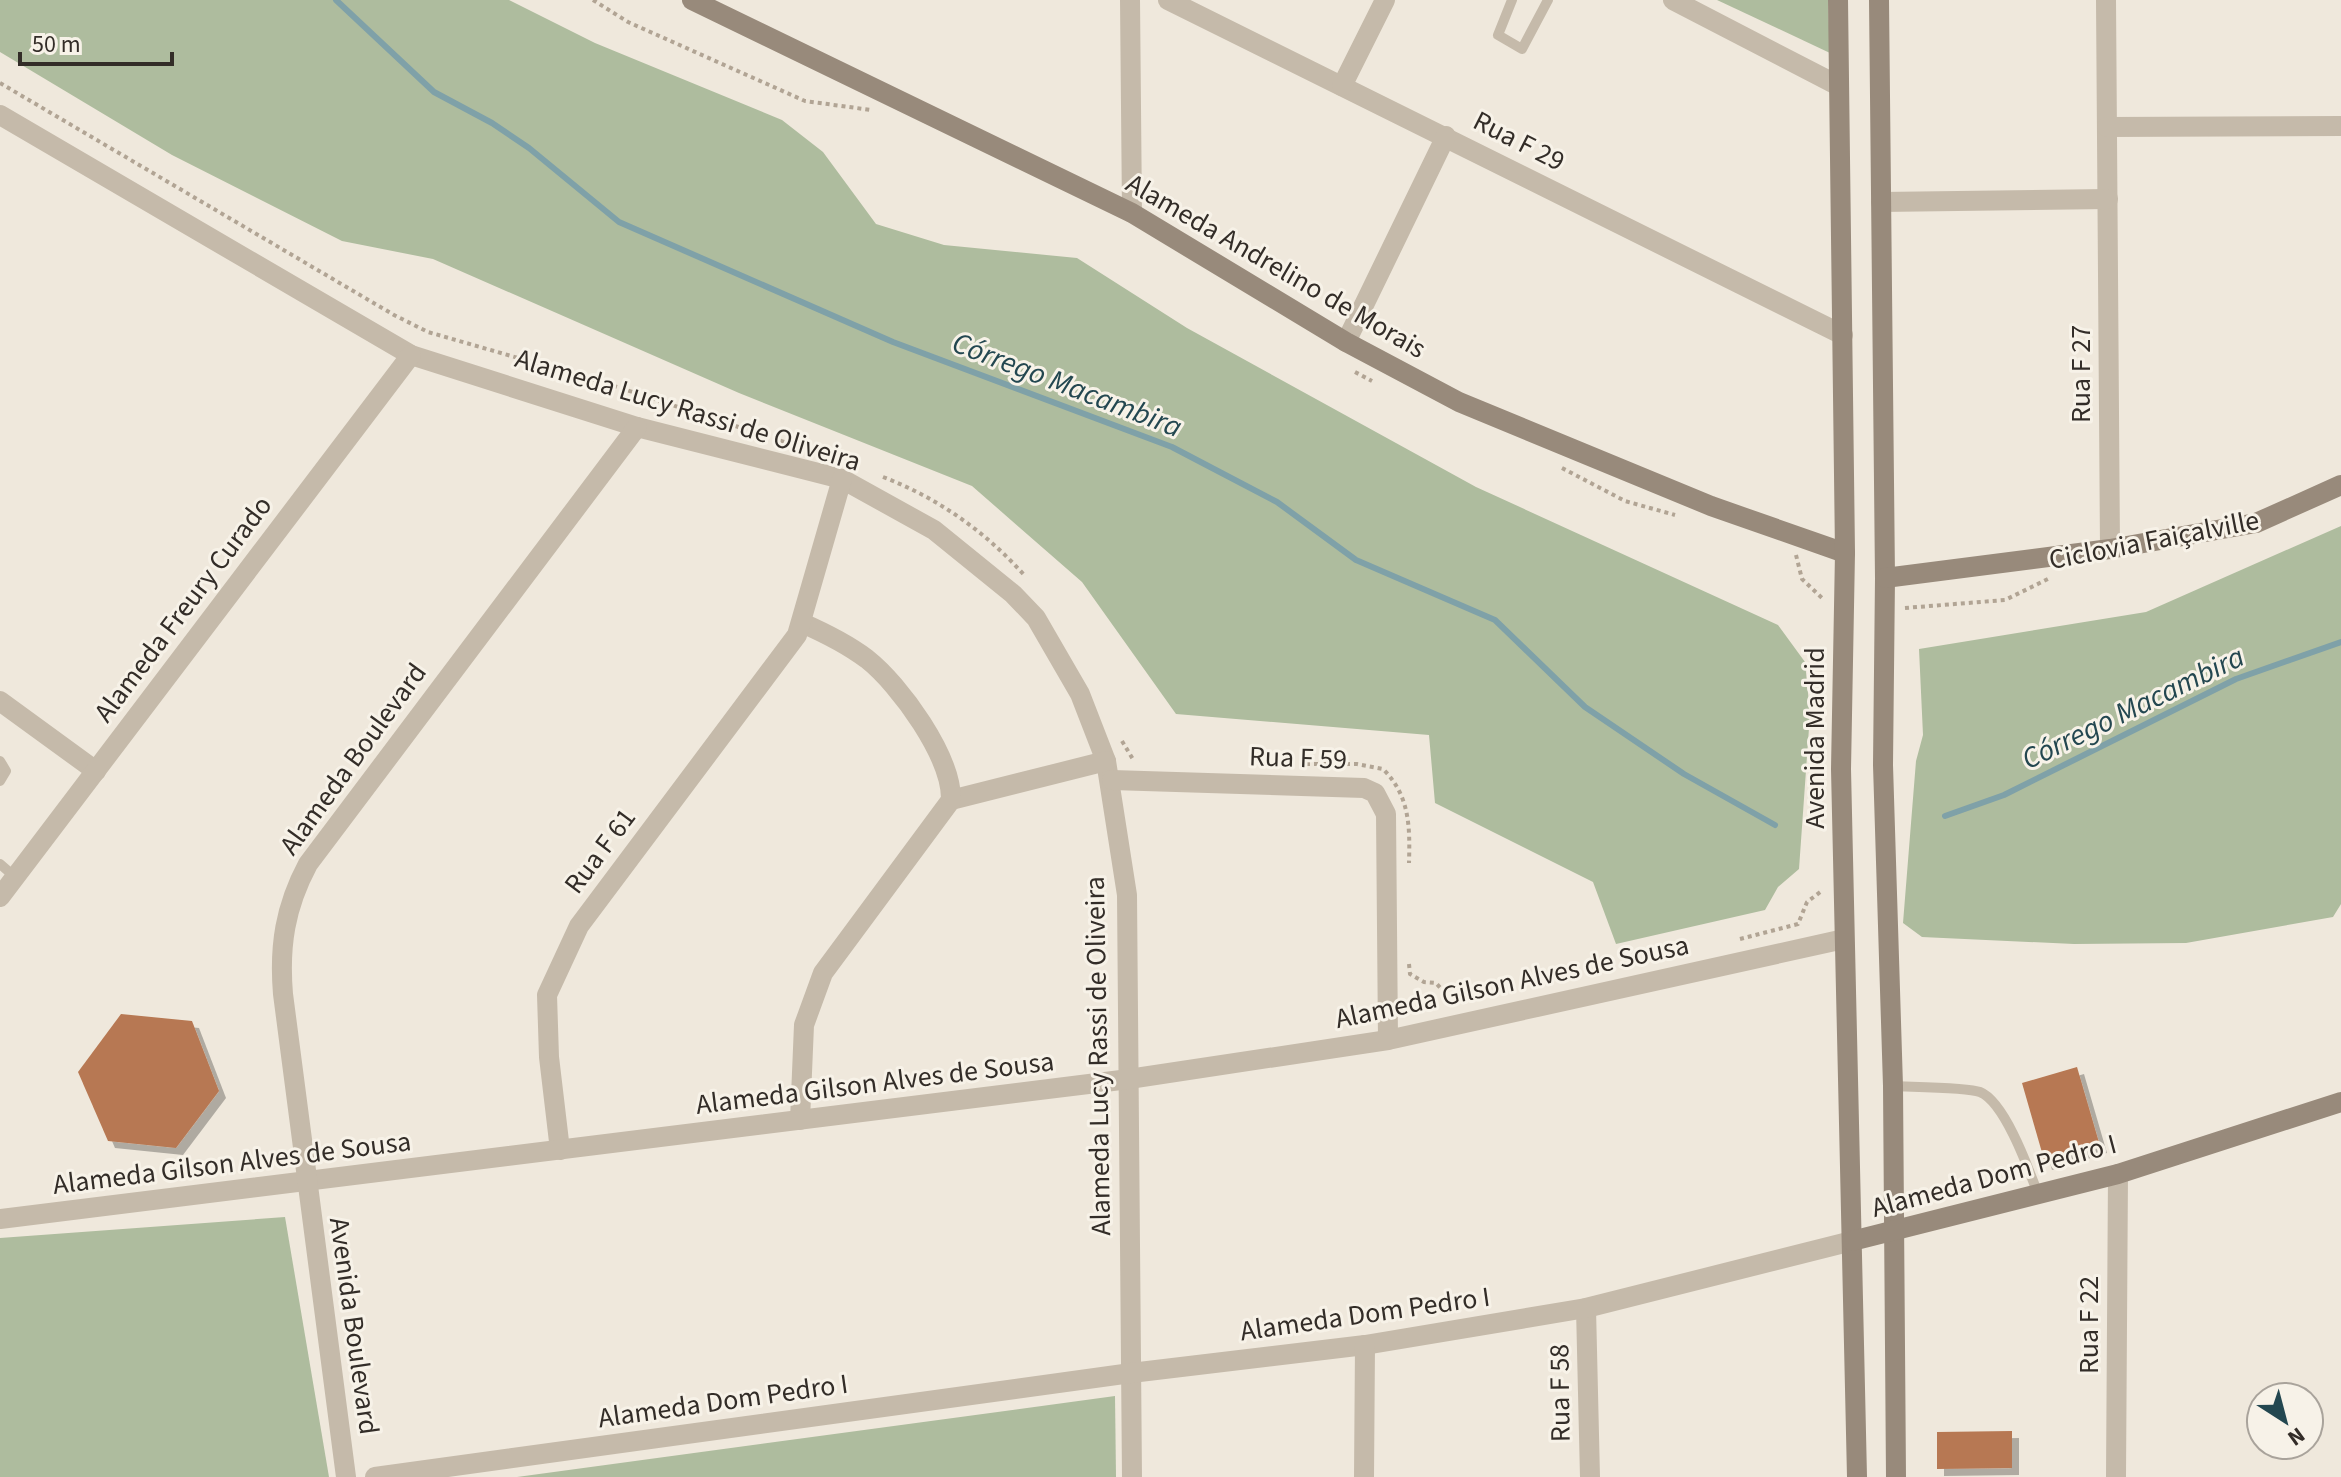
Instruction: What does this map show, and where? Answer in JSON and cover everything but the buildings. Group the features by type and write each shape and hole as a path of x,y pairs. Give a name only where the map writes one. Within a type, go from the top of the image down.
{"main road":[{"name":"Alameda Andrelino de Morais","path":"692,0 1132,213 1346,342 1459,402 1711,506 1845,553"},
{"name":"Avenida Madrid","path":"1838,0 1845,553 1841,769 1857,1477"},
{"path":"1879,0 1885,578 1883,765 1893,1086 1896,1477"},
{"path":"1885,578 2110,549 2256,523 2341,485"},
{"name":"Alameda Dom Pedro I","path":"1852,1241 2118,1174 2341,1102"}],"street":[{"path":"1130,0 1132,213"},
{"name":"Rua F 29","path":"1168,0 1843,335"},
{"path":"1342,86 1385,0"},
{"path":"1673,0 1839,86"},
{"name":"Rua F 27","path":"2106,0 2110,549"},
{"name":"Alameda Lucy Rassi de Oliveira","path":"0,115 411,355 637,427 842,479 934,530 1013,594 1036,618 1080,694 1109,770 1127,895 1132,1477"},
{"path":"2107,127 2341,126"},
{"path":"1346,342 1446,136"},
{"path":"1881,202 2108,199"},
{"name":"Alameda Freury Curado","path":"0,897 8,871 96,771 411,355"},
{"name":"Alameda Boulevard","path":"306,1182 280,958 284,921 294,890 308,864 637,427"},
{"name":"Rua F 61","path":"560,1150 549,1057 547,995 579,926 797,635 842,479"},
{"path":"802,623 837,639 870,661 903,701 940,756 948,775 951,800"},
{"path":"0,701 96,771"},
{"path":"800,1120 804,1025 823,973 951,800 1109,770"},
{"name":"Rua F 59","path":"1109,770 1364,788 1375,793 1386,814 1388,1040"},
{"name":"Alameda Gilson Alves de Sousa","path":"0,1219 1129,1079 1388,1040 1844,939"},
{"name":"Rua F 22","path":"2116,1477 2118,1174"},
{"name":"Avenida Boulevard","path":"306,1182 346,1477"},
{"name":"Alameda Dom Pedro I","path":"375,1477 1131,1373 1365,1345 1586,1308 1852,1241"},
{"name":"Rua F 58","path":"1586,1308 1590,1477"},
{"path":"1364,1477 1365,1345"}],"lane":[{"path":"1512,0 1498,35 1522,49 1548,0"},
{"path":"0,761 6,771 0,781"},
{"path":"1893,1086 1980,1092 1994,1104 2025,1157 2038,1194"}],"path":[{"path":"593,0 628,22 805,101 885,113"},
{"path":"0,83 356,293 428,332 605,383 792,444"},
{"path":"1351,369 1377,383"},
{"path":"1560,467 1625,501 1682,517"},
{"path":"874,473 916,490 964,521 1027,577"},
{"path":"1795,553 1802,579 1823,598 1825,607"},
{"name":"Ciclovia Faiçalville","path":"1899,615 1905,608 1934,603 2005,600 2061,574"},
{"path":"1117,732 1134,761 1142,763"},
{"path":"1302,764 1357,764 1383,769 1404,799 1410,824 1408,865"},
{"path":"1735,940 1798,924 1807,902 1827,885"},
{"path":"1409,959 1410,974 1424,982 1436,983 1455,1004 1467,1002"}],"green space":[{"path":"0,0 509,0 595,43 782,120 823,152 876,224 944,245 1077,258 1187,328 1476,487 1778,625 1805,662 1810,714 1799,869 1778,887 1765,910 1616,944 1593,882 1435,803 1429,735 1176,714 1082,582 972,486 739,393 433,259 342,241 172,155 0,52"},
{"path":"1717,0 1828,0 1830,53"},
{"path":"2341,526 2341,904 2333,917 2186,943 2074,944 1922,937 1903,923 1916,761 1923,735 1919,649 2146,612"},
{"path":"285,1217 329,1477 0,1477 0,1238"},
{"path":"1115,1396 1116,1477 517,1477"}],"waterway":[{"name":"Córrego Macambira","path":"336,0 434,92 492,123 529,148 619,222 893,342 1172,447 1277,502 1356,560 1495,620 1585,707 1684,774 1775,825"},
{"name":"Córrego Macambira","path":"1945,816 2004,795 2236,679 2341,642"}]}
